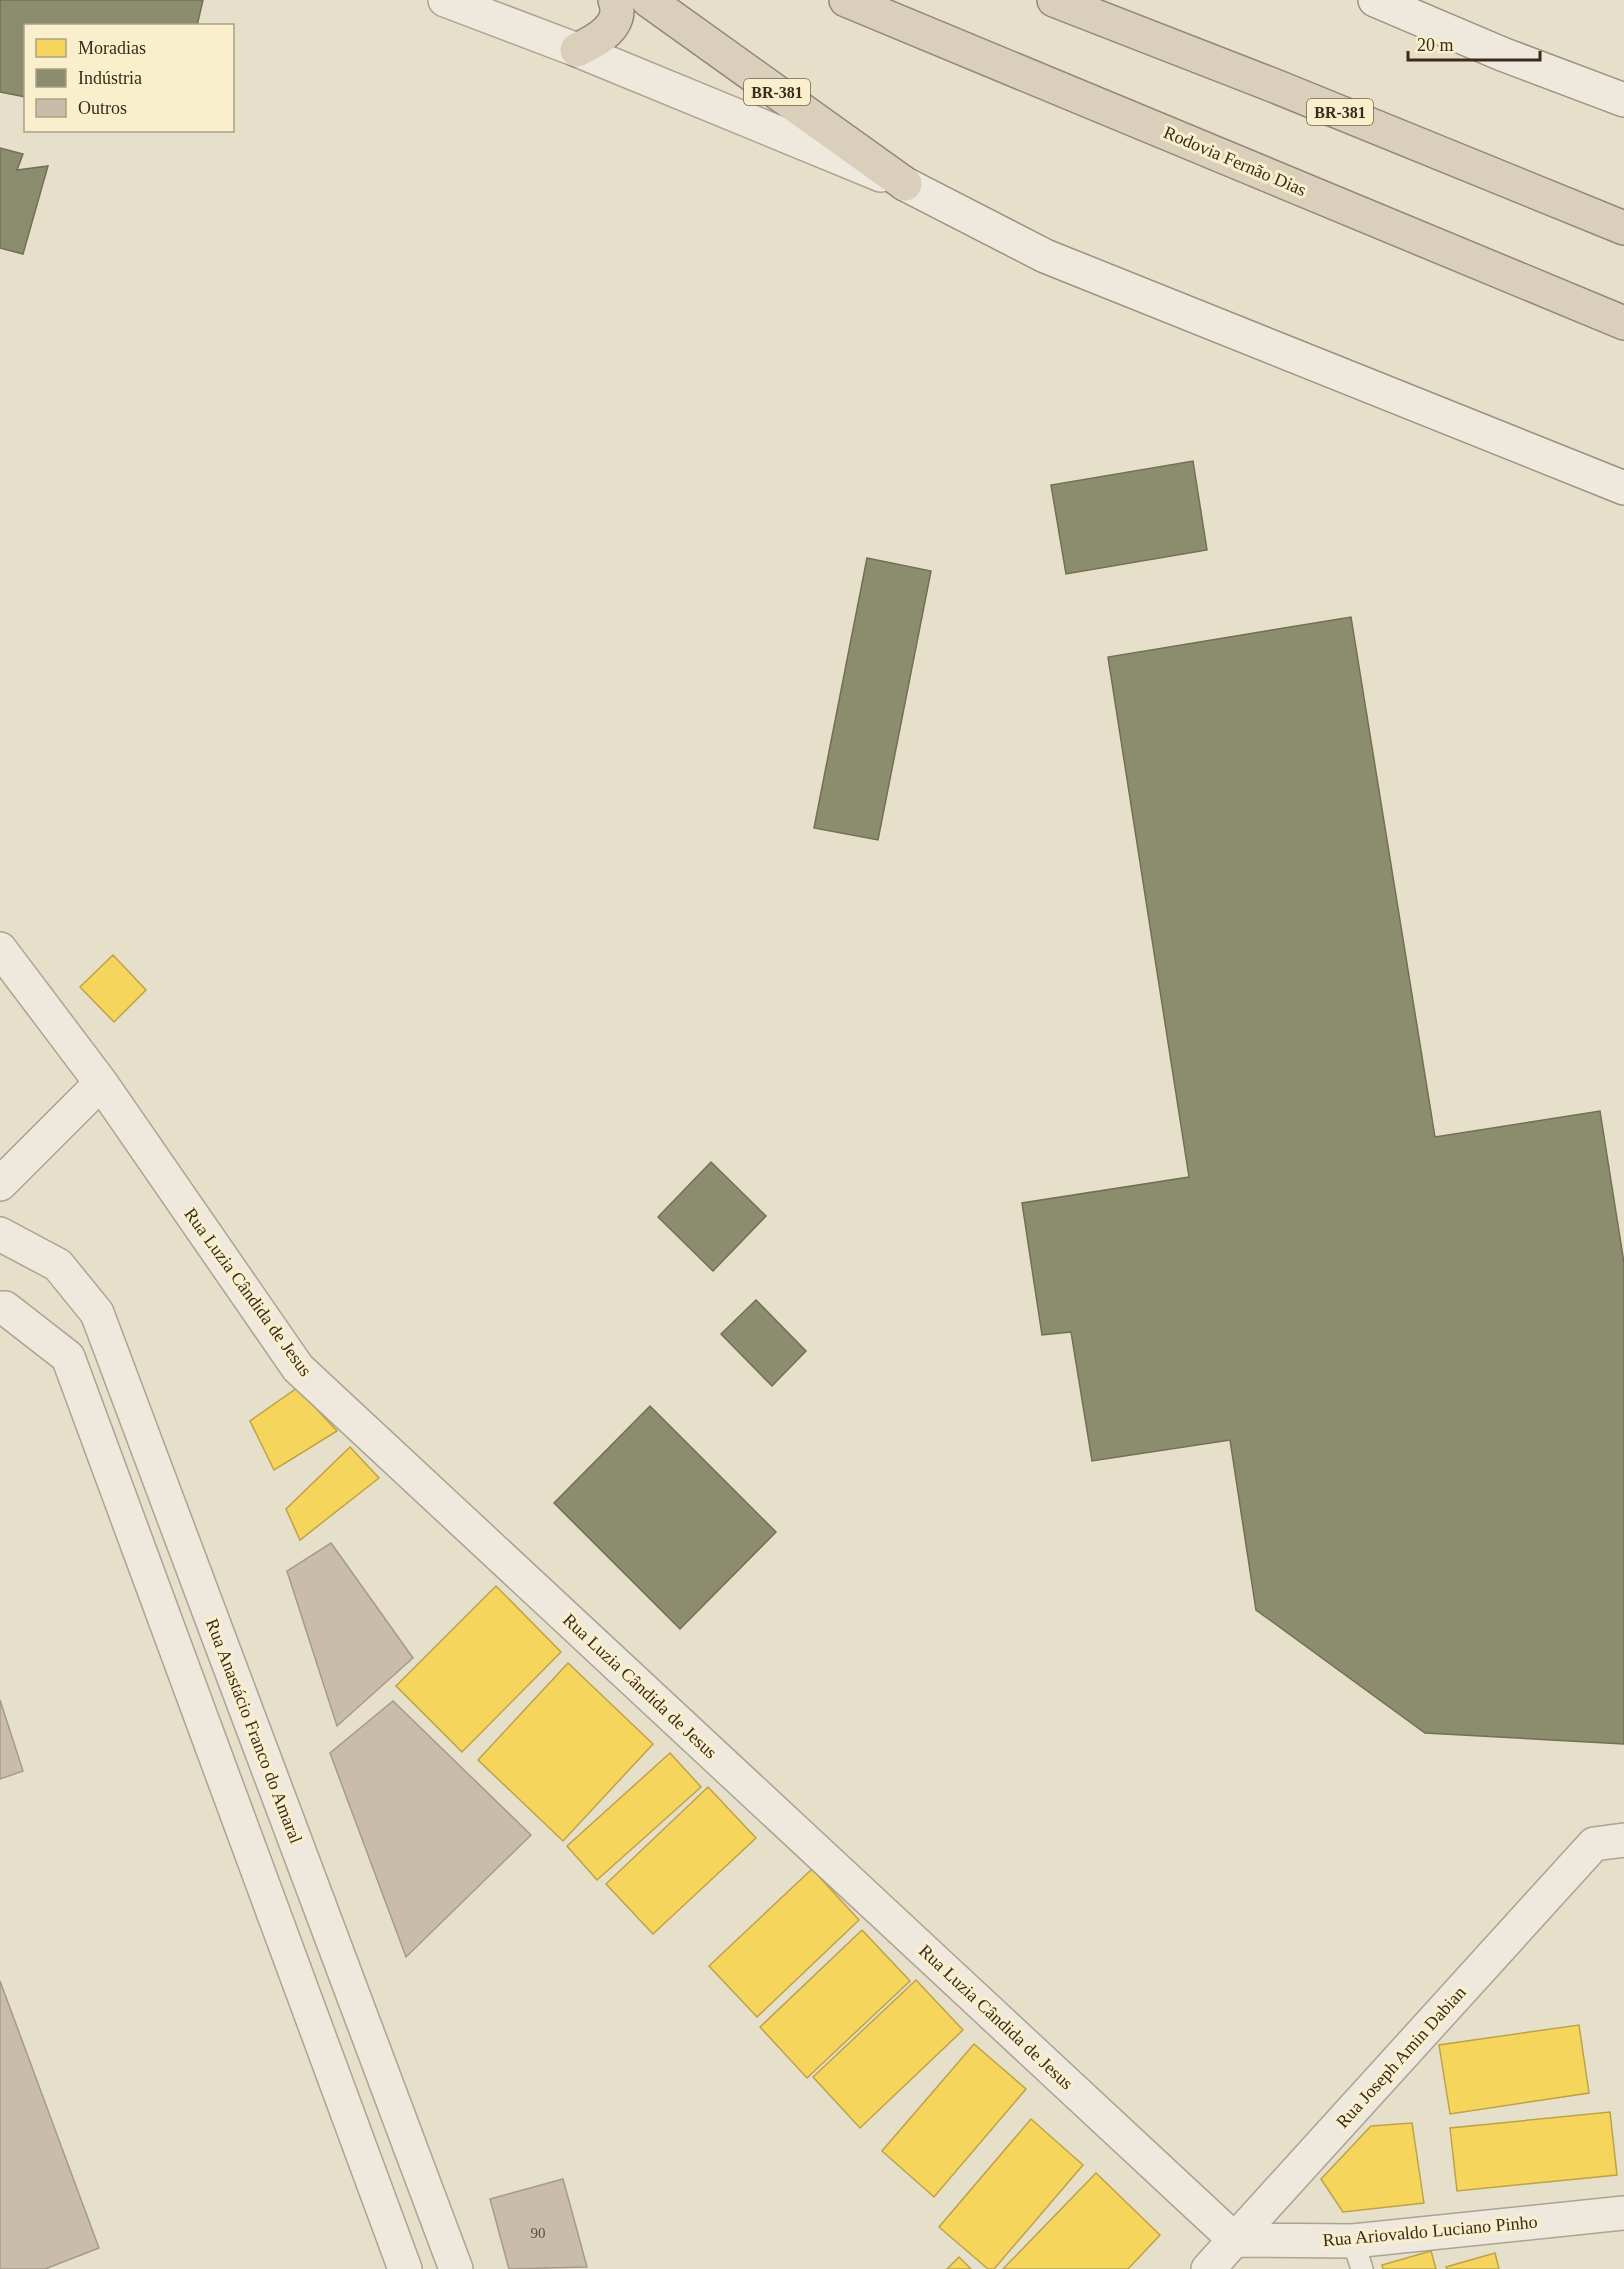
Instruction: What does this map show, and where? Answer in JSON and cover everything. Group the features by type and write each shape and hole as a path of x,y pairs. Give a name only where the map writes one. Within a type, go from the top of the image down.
{"highway":[{"path":"577,50 600,39 614,24 617,5 615,0"},
{"name":"BR-381","path":"648,0 905,184"},
{"name":"Rodovia Fernão Dias","path":"846,0 1624,323"},
{"name":"BR-381","path":"1054,0 1275,86 1624,228"},
{"path":"1105,0 1275,86"}],"street":[{"path":"445,0 577,50 905,184"},
{"path":"1375,0 1502,54 1624,100"},
{"name":"BR-381","path":"905,184 1044,256 1624,488"},
{"name":"Rua Luzia Cândida de Jesus","path":"0,949 101,1083 298,1368 1235,2240"},
{"path":"0,1184 101,1083"},
{"name":"Rua Anastácio Franco do Amaral","path":"0,1234 58,1265 97,1313 456,2269"},
{"path":"0,1308 5,1308 68,1357 405,2269"},
{"name":"Rua Joseph Amin Dabian","path":"1208,2269 1609,1842"},
{"name":"Rua Ariovaldo Luciano Pinho","path":"1235,2240 1358,2255 1624,2213"}],"building: Moradias":[{"path":"113,955 146,990 114,1022 80,987"},
{"path":"297,1388 337,1431 274,1470 250,1421"},
{"path":"350,1447 379,1478 300,1540 286,1509"},
{"path":"496,1586 561,1652 462,1752 396,1686"},
{"path":"568,1663 653,1744 563,1841 478,1760"},
{"path":"670,1753 701,1787 597,1880 567,1846"},
{"path":"708,1787 756,1838 653,1934 606,1884"},
{"path":"812,1869 859,1920 757,2017 709,1966"},
{"path":"862,1930 910,1981 807,2078 760,2027"},
{"path":"916,1980 963,2030 860,2128 813,2077"},
{"path":"1579,2025 1589,2093 1450,2114 1439,2045"},
{"path":"974,2044 1026,2089 934,2197 882,2151"},
{"path":"1610,2112 1617,2175 1457,2191 1450,2128"},
{"path":"1031,2119 1083,2165 994,2269 988,2269 939,2227"},
{"path":"1412,2123 1424,2203 1343,2212 1321,2179 1371,2126"},
{"path":"1096,2173 1160,2235 1128,2269 1003,2269"},
{"path":"1431,2251 1436,2269 1383,2269 1382,2265"},
{"path":"1495,2253 1499,2269 1447,2269 1446,2267"},
{"path":"959,2257 971,2269 947,2269"}],"building: Indústria":[{"path":"0,0 203,0 197,24 24,24 24,97 0,92"},
{"path":"0,148 23,154 17,170 48,166 23,254 0,248"},
{"path":"1193,461 1207,550 1066,574 1051,485"},
{"path":"867,558 931,571 878,840 814,828"},
{"path":"1351,617 1435,1137 1600,1111 1624,1263 1624,1744 1425,1733 1256,1610 1230,1440 1092,1461 1071,1332 1042,1335 1022,1203 1189,1177 1108,657"},
{"path":"711,1162 766,1216 713,1271 658,1217"},
{"path":"756,1300 806,1351 772,1386 721,1334"},
{"path":"650,1406 776,1532 680,1629 554,1503"}],"building: Outros":[{"path":"331,1543 413,1658 337,1726 287,1571"},
{"path":"0,1700 23,1771 0,1779"},
{"path":"393,1701 531,1835 406,1957 330,1753"},
{"path":"0,1981 99,2248 45,2269 0,2269"},
{"path":"563,2179 587,2267 509,2269 490,2199"}]}
